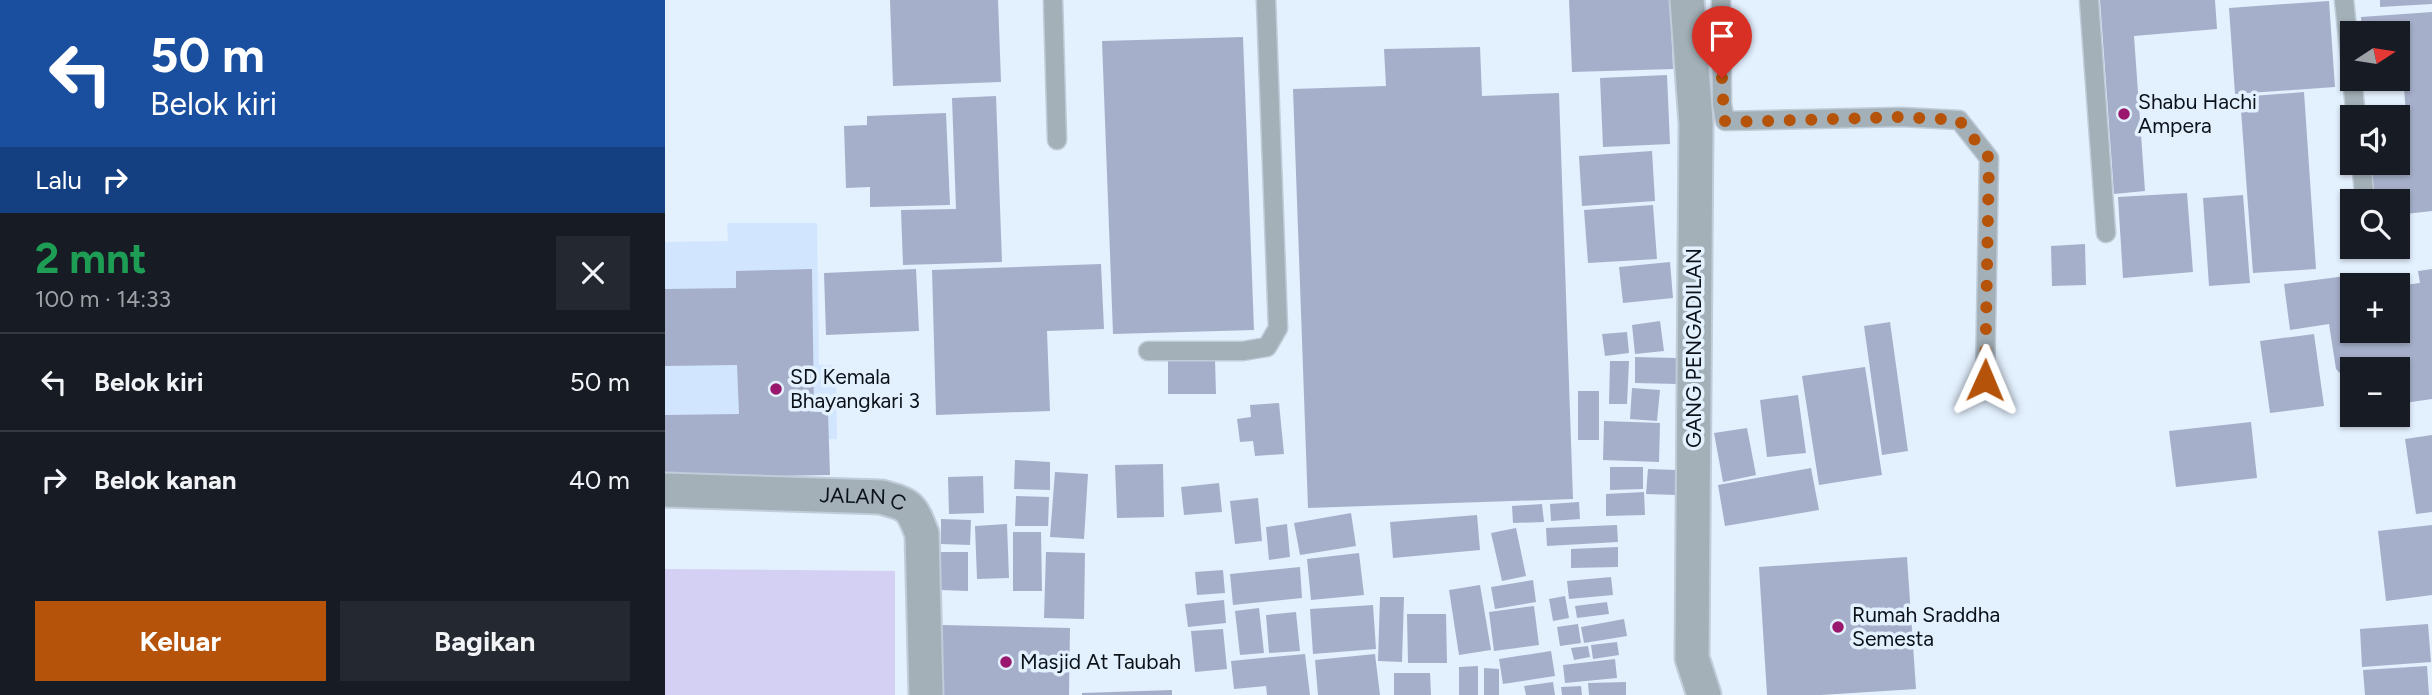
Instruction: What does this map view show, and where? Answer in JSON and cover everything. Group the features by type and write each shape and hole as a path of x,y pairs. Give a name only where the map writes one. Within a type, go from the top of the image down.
{"street":[{"name":"GANG PENGADILAN","path":"1687,0 1696,123 1692,658 1704,695"},
{"name":"JALAN C","path":"665,490 881,497 902,502 913,511 922,534 926,695"}],"lane":[{"path":"1053,0 1057,140"},
{"path":"1148,351 1243,351 1268,347 1278,328 1266,0"},
{"path":"1721,0 1722,104 1725,121 1901,117 1959,120 1989,158 1985,380"},
{"path":"2089,0 2106,233"},
{"path":"2344,0 2346,21"}],"shaded area":[{"name":"SD Kemala Bhayangkari 3","path":"727,223 817,223 819,365 836,365 837,439 665,440 665,242 728,241"},
{"path":"665,569 895,571 895,695 665,695"}],"building":[{"path":"890,0 998,0 1001,82 893,86"},
{"path":"1569,0 1670,0 1673,69 1572,72"},
{"name":"Shabu Hachi Ampera","path":"2100,0 2215,0 2217,29 2134,36 2145,191 2114,194"},
{"path":"2380,0 2432,0 2432,4 2380,7"},
{"path":"2329,1 2335,87 2235,94 2229,8"},
{"path":"2432,12 2432,211 2410,214 2410,189 2372,189 2370,175 2410,175 2410,105 2405,105 2404,91 2410,91 2410,21 2361,21 2361,17"},
{"path":"1243,37 1254,330 1113,334 1102,41"},
{"path":"1480,47 1482,96 1559,93 1573,499 1308,508 1293,89 1386,86 1384,49"},
{"path":"1667,75 1670,144 1603,147 1600,78"},
{"path":"2304,92 2316,269 2253,273 2240,97"},
{"path":"996,96 1002,262 903,265 901,210 956,209 952,98"},
{"path":"946,113 950,205 870,207 870,187 846,188 844,126 867,125 867,116"},
{"path":"1652,151 1655,201 1582,206 1579,156"},
{"path":"2187,193 2193,272 2123,278 2118,197"},
{"path":"2243,195 2250,283 2209,286 2203,198"},
{"path":"1653,205 1657,259 1588,263 1584,210"},
{"path":"2085,244 2086,285 2052,286 2051,246"},
{"path":"1670,262 1673,298 1623,303 1619,267"},
{"path":"1101,264 1104,329 1047,331 1050,411 936,415 932,270"},
{"name":"SD Kemala Bhayangkari 3","path":"812,269 814,412 828,412 830,475 665,478 665,415 739,414 737,365 665,366 665,289 736,288 736,271"},
{"path":"916,269 919,331 826,335 824,273"},
{"path":"2432,269 2432,399 2410,402 2410,357 2340,357 2340,373 2336,369 2329,324 2290,330 2284,284 2340,277 2340,343 2410,343 2410,284 2420,283 2418,271"},
{"path":"1660,321 1664,351 1635,354 1632,325"},
{"path":"1890,322 1908,451 1882,455 1864,326"},
{"path":"1627,332 1629,353 1605,356 1602,334"},
{"path":"2314,334 2324,406 2270,413 2260,341"},
{"path":"1635,357 1677,358 1677,384 1635,383"},
{"path":"1215,359 1216,394 1168,394 1168,360"},
{"path":"1610,361 1629,361 1627,404 1609,404"},
{"path":"1865,367 1882,475 1819,485 1802,376"},
{"path":"1632,388 1660,390 1657,421 1630,419"},
{"path":"1578,391 1599,391 1599,440 1578,440"},
{"path":"1798,395 1806,453 1767,457 1760,400"},
{"path":"1279,403 1284,454 1255,456 1253,441 1240,442 1237,419 1251,417 1250,405"},
{"path":"1604,421 1660,423 1659,462 1603,460"},
{"path":"2251,422 2257,478 2176,487 2169,431"},
{"path":"1747,428 1756,475 1723,482 1714,433"},
{"path":"2432,435 2432,512 2416,514 2405,439"},
{"path":"1015,460 1050,462 1050,490 1014,489"},
{"path":"1163,464 1164,517 1117,518 1115,465"},
{"path":"1610,467 1643,467 1643,489 1610,490"},
{"path":"1811,468 1819,510 1725,526 1718,485"},
{"path":"1648,469 1677,470 1675,495 1646,494"},
{"path":"1055,472 1088,474 1084,539 1050,537"},
{"path":"983,476 984,513 949,514 948,477"},
{"path":"1219,483 1222,512 1184,515 1181,487"},
{"path":"1644,492 1645,515 1606,516 1606,494"},
{"path":"1016,496 1049,497 1048,526 1015,526"},
{"path":"1258,498 1262,541 1235,544 1230,501"},
{"path":"1579,502 1580,519 1551,521 1550,504"},
{"path":"1542,504 1544,522 1513,523 1512,506"},
{"path":"1351,513 1356,546 1300,555 1294,523"},
{"path":"1477,515 1480,550 1393,558 1390,522"},
{"path":"941,519 971,520 970,545 941,544"},
{"path":"1007,524 1009,578 977,579 975,526"},
{"path":"1287,524 1290,557 1269,560 1266,527"},
{"path":"1617,525 1618,542 1547,546 1546,528"},
{"path":"2432,525 2432,595 2386,601 2378,531"},
{"path":"1516,528 1526,576 1502,581 1491,533"},
{"path":"1013,532 1041,532 1042,591 1013,591"},
{"path":"1618,547 1618,567 1571,568 1571,549"},
{"path":"941,552 968,552 968,591 941,590"},
{"path":"1046,552 1085,553 1084,619 1044,618"},
{"path":"1359,553 1364,595 1311,600 1307,559"},
{"path":"1907,557 1916,689 1821,695 1767,695 1759,567"},
{"path":"1300,567 1302,598 1233,605 1230,574"},
{"path":"1223,570 1225,593 1197,595 1195,572"},
{"path":"1611,577 1613,595 1569,599 1567,581"},
{"path":"1533,580 1536,602 1495,609 1491,587"},
{"path":"1480,585 1491,650 1459,655 1449,590"},
{"path":"1565,596 1569,618 1553,621 1549,599"},
{"path":"1380,597 1404,597 1402,662 1378,661"},
{"path":"1224,600 1226,623 1188,627 1185,604"},
{"path":"1607,602 1609,614 1577,618 1575,606"},
{"path":"1373,605 1376,649 1313,654 1310,609"},
{"path":"1534,606 1539,645 1494,651 1489,612"},
{"path":"1259,608 1264,653 1240,655 1235,611"},
{"path":"1296,612 1300,651 1269,653 1266,615"},
{"path":"1407,614 1446,614 1447,663 1408,663"},
{"path":"1624,619 1627,636 1584,643 1581,627"},
{"path":"1578,624 1581,643 1560,646 1557,627"},
{"path":"2428,624 2431,662 2362,667 2360,629"},
{"name":"Masjid At Taubah","path":"942,625 1070,628 1069,695 941,695"},
{"path":"1223,629 1227,669 1195,672 1191,631"},
{"path":"1617,642 1619,655 1593,659 1591,645"},
{"path":"1588,646 1590,657 1574,660 1571,648"},
{"path":"1551,651 1555,676 1503,684 1499,659"},
{"path":"1305,654 1310,695 1267,695 1266,686 1234,689 1231,661"},
{"path":"1375,654 1380,695 1318,695 1315,660"},
{"path":"1615,659 1617,678 1565,683 1563,665"},
{"path":"1478,666 1478,695 1459,695 1459,667"},
{"path":"2427,666 2429,695 2365,695 2363,670"},
{"path":"1484,668 1499,669 1499,695 1484,695"},
{"path":"1394,673 1430,673 1431,695 1394,695"},
{"path":"1553,682 1555,695 1526,695 1524,686"},
{"path":"1626,682 1626,695 1589,695 1588,683"},
{"path":"1581,686 1582,695 1562,695 1561,687"},
{"path":"1172,690 1172,695 1082,695 1082,693"}],"place":[{"name":"Shabu Hachi Ampera","path":"2124,114"},
{"name":"SD Kemala Bhayangkari 3","path":"776,389"},
{"name":"Rumah Sraddha Semesta","path":"1838,627"},
{"name":"Masjid At Taubah","path":"1006,662"}],"route":[{"path":"1722,78 1725,121 1901,117 1959,120 1989,158 1985,380"}]}
